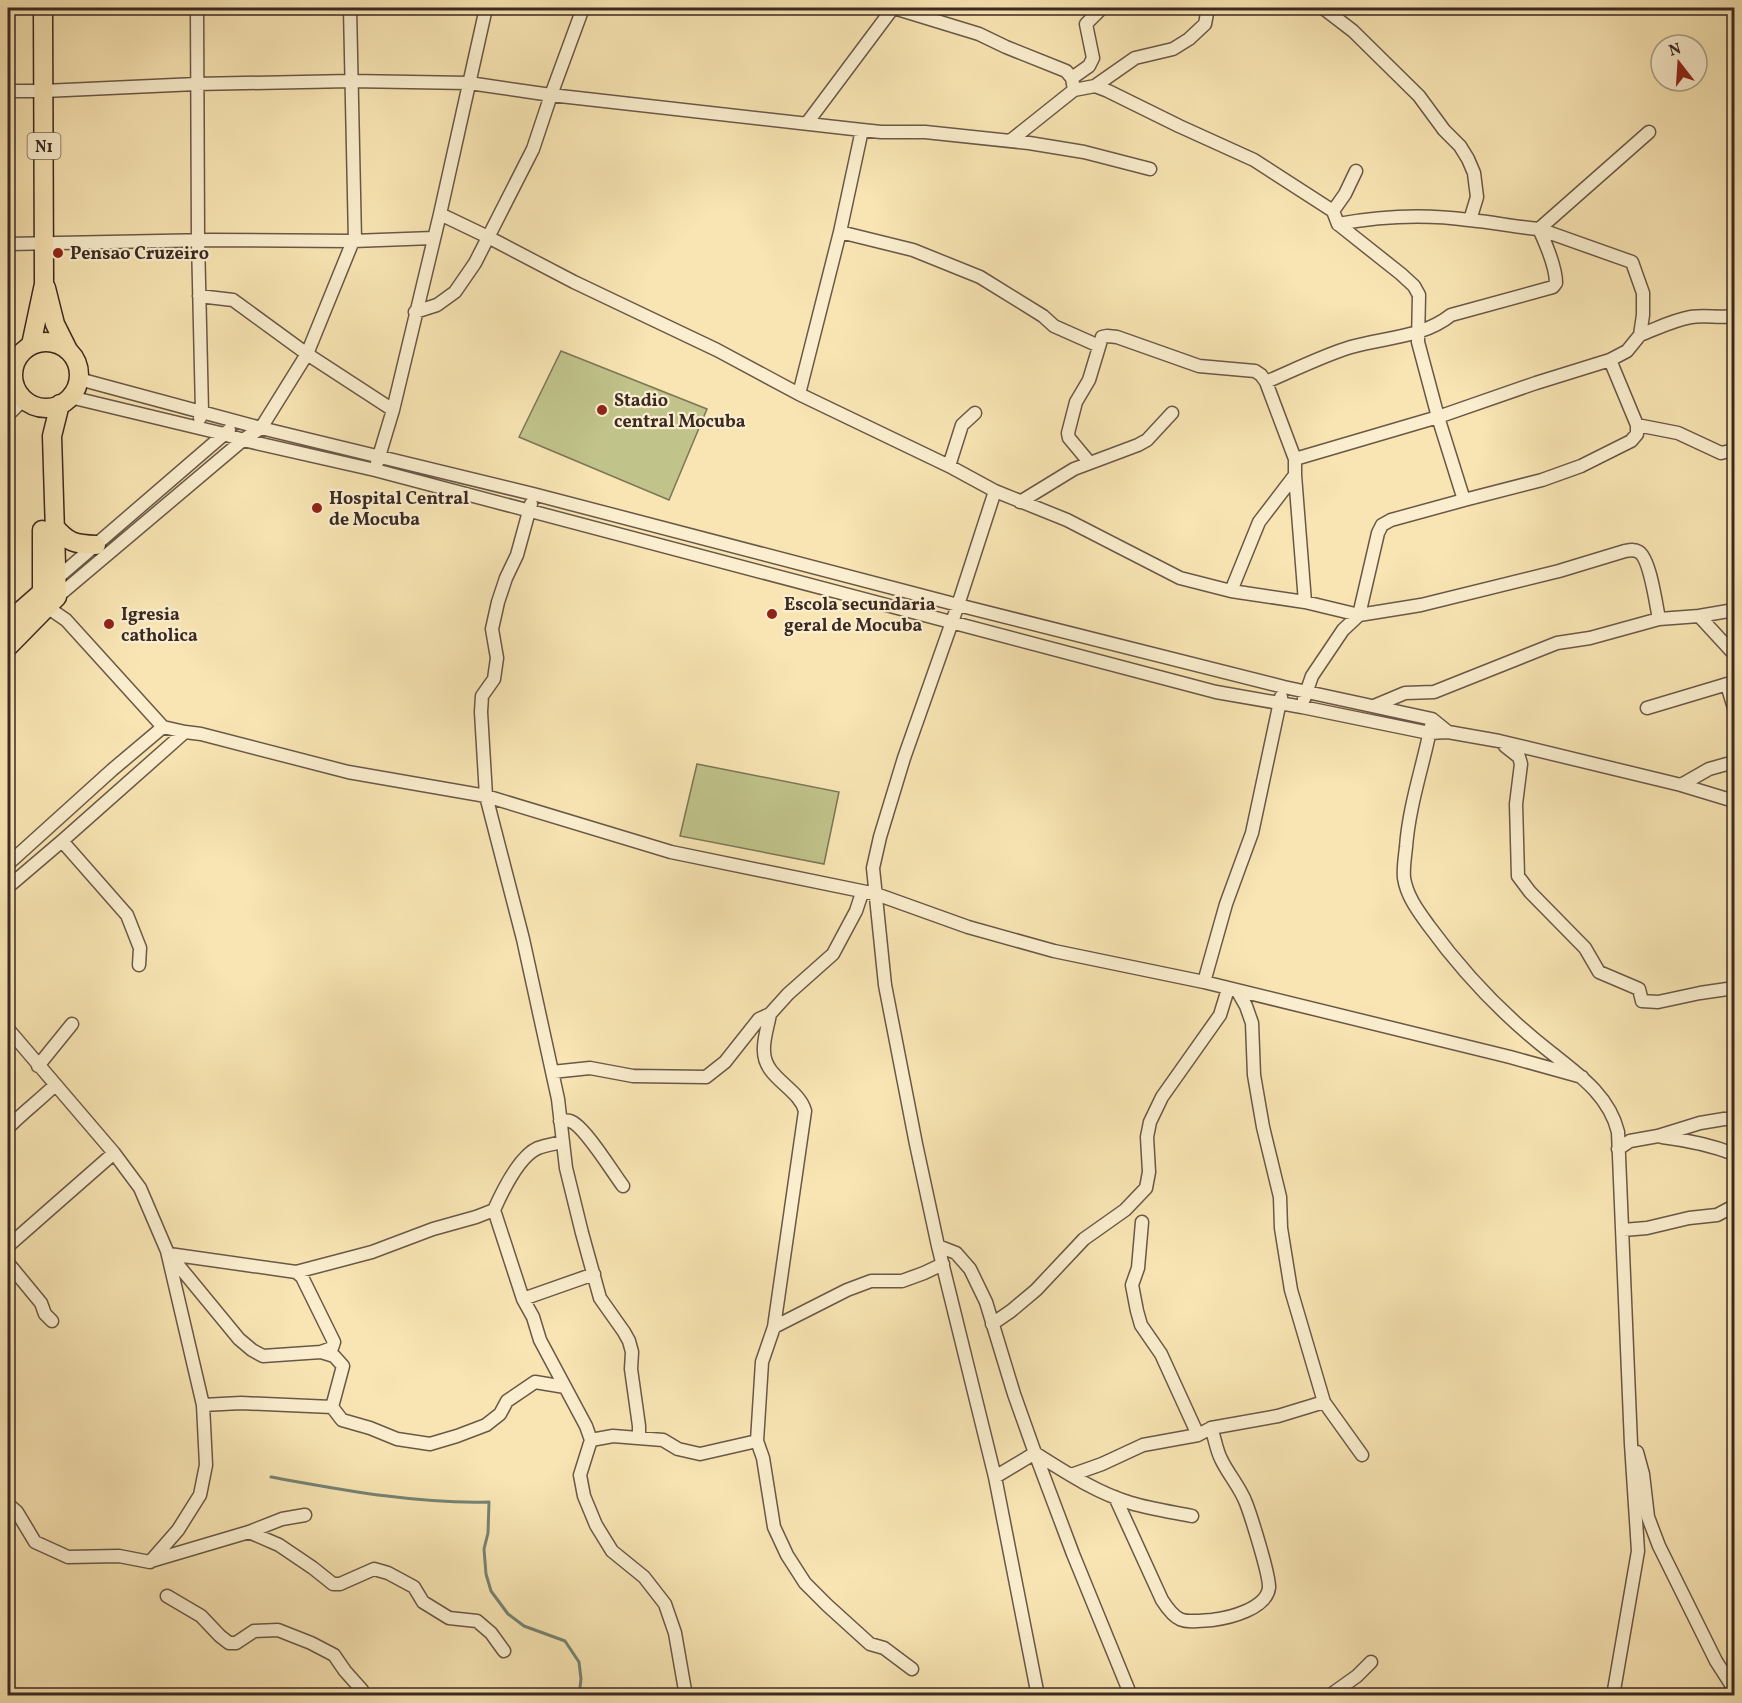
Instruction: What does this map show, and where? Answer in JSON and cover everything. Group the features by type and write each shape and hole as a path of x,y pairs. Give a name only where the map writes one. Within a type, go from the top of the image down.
{"highway":[{"name":"N1","path":"43,8 44,284 31,345 21,353 14,364 13,377 21,398 41,425 50,594"},
{"name":"N1","path":"44,284 56,324 77,363 79,379"},
{"path":"31,345 44,341 57,343 68,350"},
{"path":"21,398 52,407 65,400 76,388 79,379"},
{"path":"8,647 50,594 54,526 52,436 65,400"},
{"path":"54,526 71,542 80,545 96,545"},
{"path":"8,622 50,594"}],"street":[{"path":"197,8 201,411 198,428"},
{"path":"50,594 261,428 308,354 354,241 350,8"},
{"path":"375,470 393,410 486,8"},
{"path":"415,312 437,305 455,292 475,263 533,149 583,8"},
{"path":"807,123 893,8 980,34 1066,71 1073,84"},
{"path":"1010,141 1073,84 1089,66 1093,58 1086,24 1102,8"},
{"path":"1095,86 1135,58 1173,50 1189,39 1205,24 1208,8"},
{"path":"1323,8 1353,31 1419,96 1444,130 1460,146 1474,173 1477,197 1470,220"},
{"path":"8,91 351,81 469,83 862,130 925,132 1010,141 1084,152 1150,170"},
{"path":"1073,84 1095,86 1254,160 1333,212 1338,224 1414,286 1420,301 1418,342 1464,500"},
{"path":"800,394 840,232 862,130"},
{"path":"1539,230 1649,132"},
{"path":"1333,212 1356,171"},
{"path":"440,214 574,282 717,350 995,491 1067,520 1180,578 1231,591 1305,602 1359,615 1421,605 1559,571 1603,556 1634,550 1641,553 1646,562 1659,619"},
{"path":"1295,459 1438,417 1610,360 1627,351 1640,335 1643,293 1632,262 1539,230 1470,220 1436,217 1400,218 1338,224"},
{"path":"1266,382 1348,347 1418,332 1442,322 1451,315 1553,287 1556,283 1556,275 1539,230"},
{"path":"840,232 913,250 980,277 1043,316 1054,326 1099,346"},
{"path":"8,244 198,240 354,241 433,238"},
{"path":"199,296 233,300 308,354 393,410"},
{"path":"1640,335 1688,318 1706,315 1721,318 1734,316"},
{"path":"1089,462 1069,438 1068,433 1076,402 1089,380 1102,337 1117,337 1199,366 1255,371 1266,382 1295,459 1305,602"},
{"path":"1302,707 1312,676 1343,630 1359,615 1378,533 1382,525 1391,520 1542,480 1581,466 1631,441 1637,434 1637,425 1610,360"},
{"path":"79,379 261,428 533,494 1284,687 1432,719 1448,732"},
{"path":"8,414 21,398"},
{"path":"65,400 198,428 375,470 1216,692 1429,733 1448,732 1499,741 1681,785 1734,801"},
{"path":"1020,502 1074,469 1147,440 1172,412"},
{"path":"949,466 962,425 975,413"},
{"path":"50,594 96,545 238,422"},
{"path":"1637,425 1678,433 1721,453 1734,450"},
{"path":"1231,591 1259,522 1295,475"},
{"path":"995,491 904,758 873,868 885,985 938,1246 995,1477 1038,1695"},
{"path":"533,494 517,555 506,578 492,629 497,658 494,679 482,696 481,712 486,796 523,939 558,1099 562,1142 575,1208 600,1298 624,1332 632,1352 631,1369 639,1437"},
{"path":"705,557 710,540"},
{"path":"50,594 66,620 163,727 201,734 348,772 486,796 671,852 862,893 876,894 968,927 1054,951 1204,982 1510,1057 1582,1077"},
{"path":"1374,706 1405,693 1434,692 1557,643 1590,638 1659,619 1734,610"},
{"path":"1699,616 1734,654"},
{"path":"1215,668 1216,692"},
{"path":"1647,708 1731,683 1734,708"},
{"path":"1204,982 1226,904 1252,833 1284,687"},
{"path":"1432,719 1408,823 1404,879 1412,902 1442,943 1491,1001 1582,1077 1605,1101 1618,1132 1631,1444 1638,1551 1613,1695"},
{"path":"8,864 163,727"},
{"path":"8,887 185,732"},
{"path":"1499,741 1519,757 1521,764 1516,804 1518,876 1530,892 1585,948 1599,972 1639,989 1642,1001 1658,1002 1734,988"},
{"path":"1681,785 1709,769 1734,762"},
{"path":"62,841 127,915 140,948 141,955 138,965"},
{"path":"552,1072 590,1068 633,1076 706,1077 725,1062 759,1020 770,1014 788,994 833,954 862,893"},
{"path":"992,1324 1036,1290 1084,1239 1125,1210 1146,1188 1149,1172 1147,1137 1150,1122 1162,1097 1220,1015 1233,990"},
{"path":"1233,990 1246,1006 1252,1023 1254,1075 1263,1127 1280,1197 1281,1228 1291,1290 1314,1373 1324,1402 1362,1455"},
{"path":"770,1014 764,1053 769,1067 804,1104 805,1112 774,1327 762,1362 757,1441 763,1458 774,1527 787,1555 805,1582 827,1605 870,1644 884,1648 912,1669"},
{"path":"38,1065 72,1024"},
{"path":"8,1029 114,1153 140,1188 168,1252 203,1405 206,1465 200,1494 178,1530 150,1562"},
{"path":"8,1128 55,1084"},
{"path":"1618,1149 1630,1141 1658,1136 1701,1123 1734,1119"},
{"path":"560,1121 568,1120 574,1124 599,1150 623,1186"},
{"path":"1658,1136 1686,1140 1734,1154"},
{"path":"168,1252 296,1272 372,1252 433,1229 494,1210 504,1189 529,1155 537,1148 562,1142"},
{"path":"8,1246 114,1153"},
{"path":"1623,1230 1647,1228 1689,1218 1717,1215 1734,1206"},
{"path":"494,1210 540,1340 586,1426 591,1440 580,1474 584,1496 596,1525 612,1551 644,1577 665,1604 675,1633 686,1695"},
{"path":"1142,1222 1138,1268 1132,1285 1137,1311 1141,1325 1161,1354 1198,1435"},
{"path":"938,1246 956,1253 970,1269 986,1302 1035,1453 1073,1554 1131,1695"},
{"path":"168,1252 239,1339 263,1356 321,1352 332,1348 334,1342 302,1277 296,1272"},
{"path":"8,1263 41,1303 45,1314 52,1321"},
{"path":"774,1327 847,1290 871,1281 902,1281 943,1264"},
{"path":"524,1299 594,1274"},
{"path":"321,1352 334,1356 343,1366 333,1407 342,1420 397,1439 430,1444 486,1425 500,1414 507,1401 535,1382 565,1387"},
{"path":"1071,1475 1143,1445 1198,1435 1210,1428 1278,1416 1324,1402"},
{"path":"203,1405 241,1403 333,1407"},
{"path":"1115,1497 1170,1613 1183,1622 1225,1619 1251,1609 1264,1599 1269,1588 1266,1572 1246,1503 1219,1455 1210,1428"},
{"path":"591,1440 613,1436 663,1440 678,1449 700,1454 757,1441"},
{"path":"1631,1444 1638,1454 1648,1517 1659,1546 1716,1661 1734,1689"},
{"path":"995,1477 1035,1453"},
{"path":"1035,1453 1071,1475 1115,1497 1133,1504 1192,1516"},
{"path":"8,1504 17,1512 35,1542 68,1557 119,1556 150,1562 249,1532 282,1519 305,1515"},
{"path":"249,1532 279,1545 333,1584 340,1584 374,1569 388,1573 414,1587 423,1602 448,1618 477,1621 491,1633 504,1651"},
{"path":"166,1596 201,1616 229,1643 236,1643 254,1631 278,1630 311,1643 334,1655 362,1690"},
{"path":"1329,1695 1357,1676 1371,1662"}],"green space":[{"path":"561,351 707,409 669,500 519,437"},
{"path":"697,764 839,792 824,864 680,836"}],"waterway":[{"path":"271,1477 407,1498 489,1502 488,1533 484,1549 486,1574 491,1591 508,1614 524,1626 565,1641 579,1662 581,1679 579,1696"}],"place":[{"name":"Pensao Cruzeiro","path":"58,253"},
{"name":"Stadio central Mocuba","path":"602,410"},
{"name":"Hospital Central de Mocuba","path":"317,508"},
{"name":"Escola secundaria geral de Mocuba","path":"772,614"},
{"name":"Igresia catholica","path":"109,624"}]}
